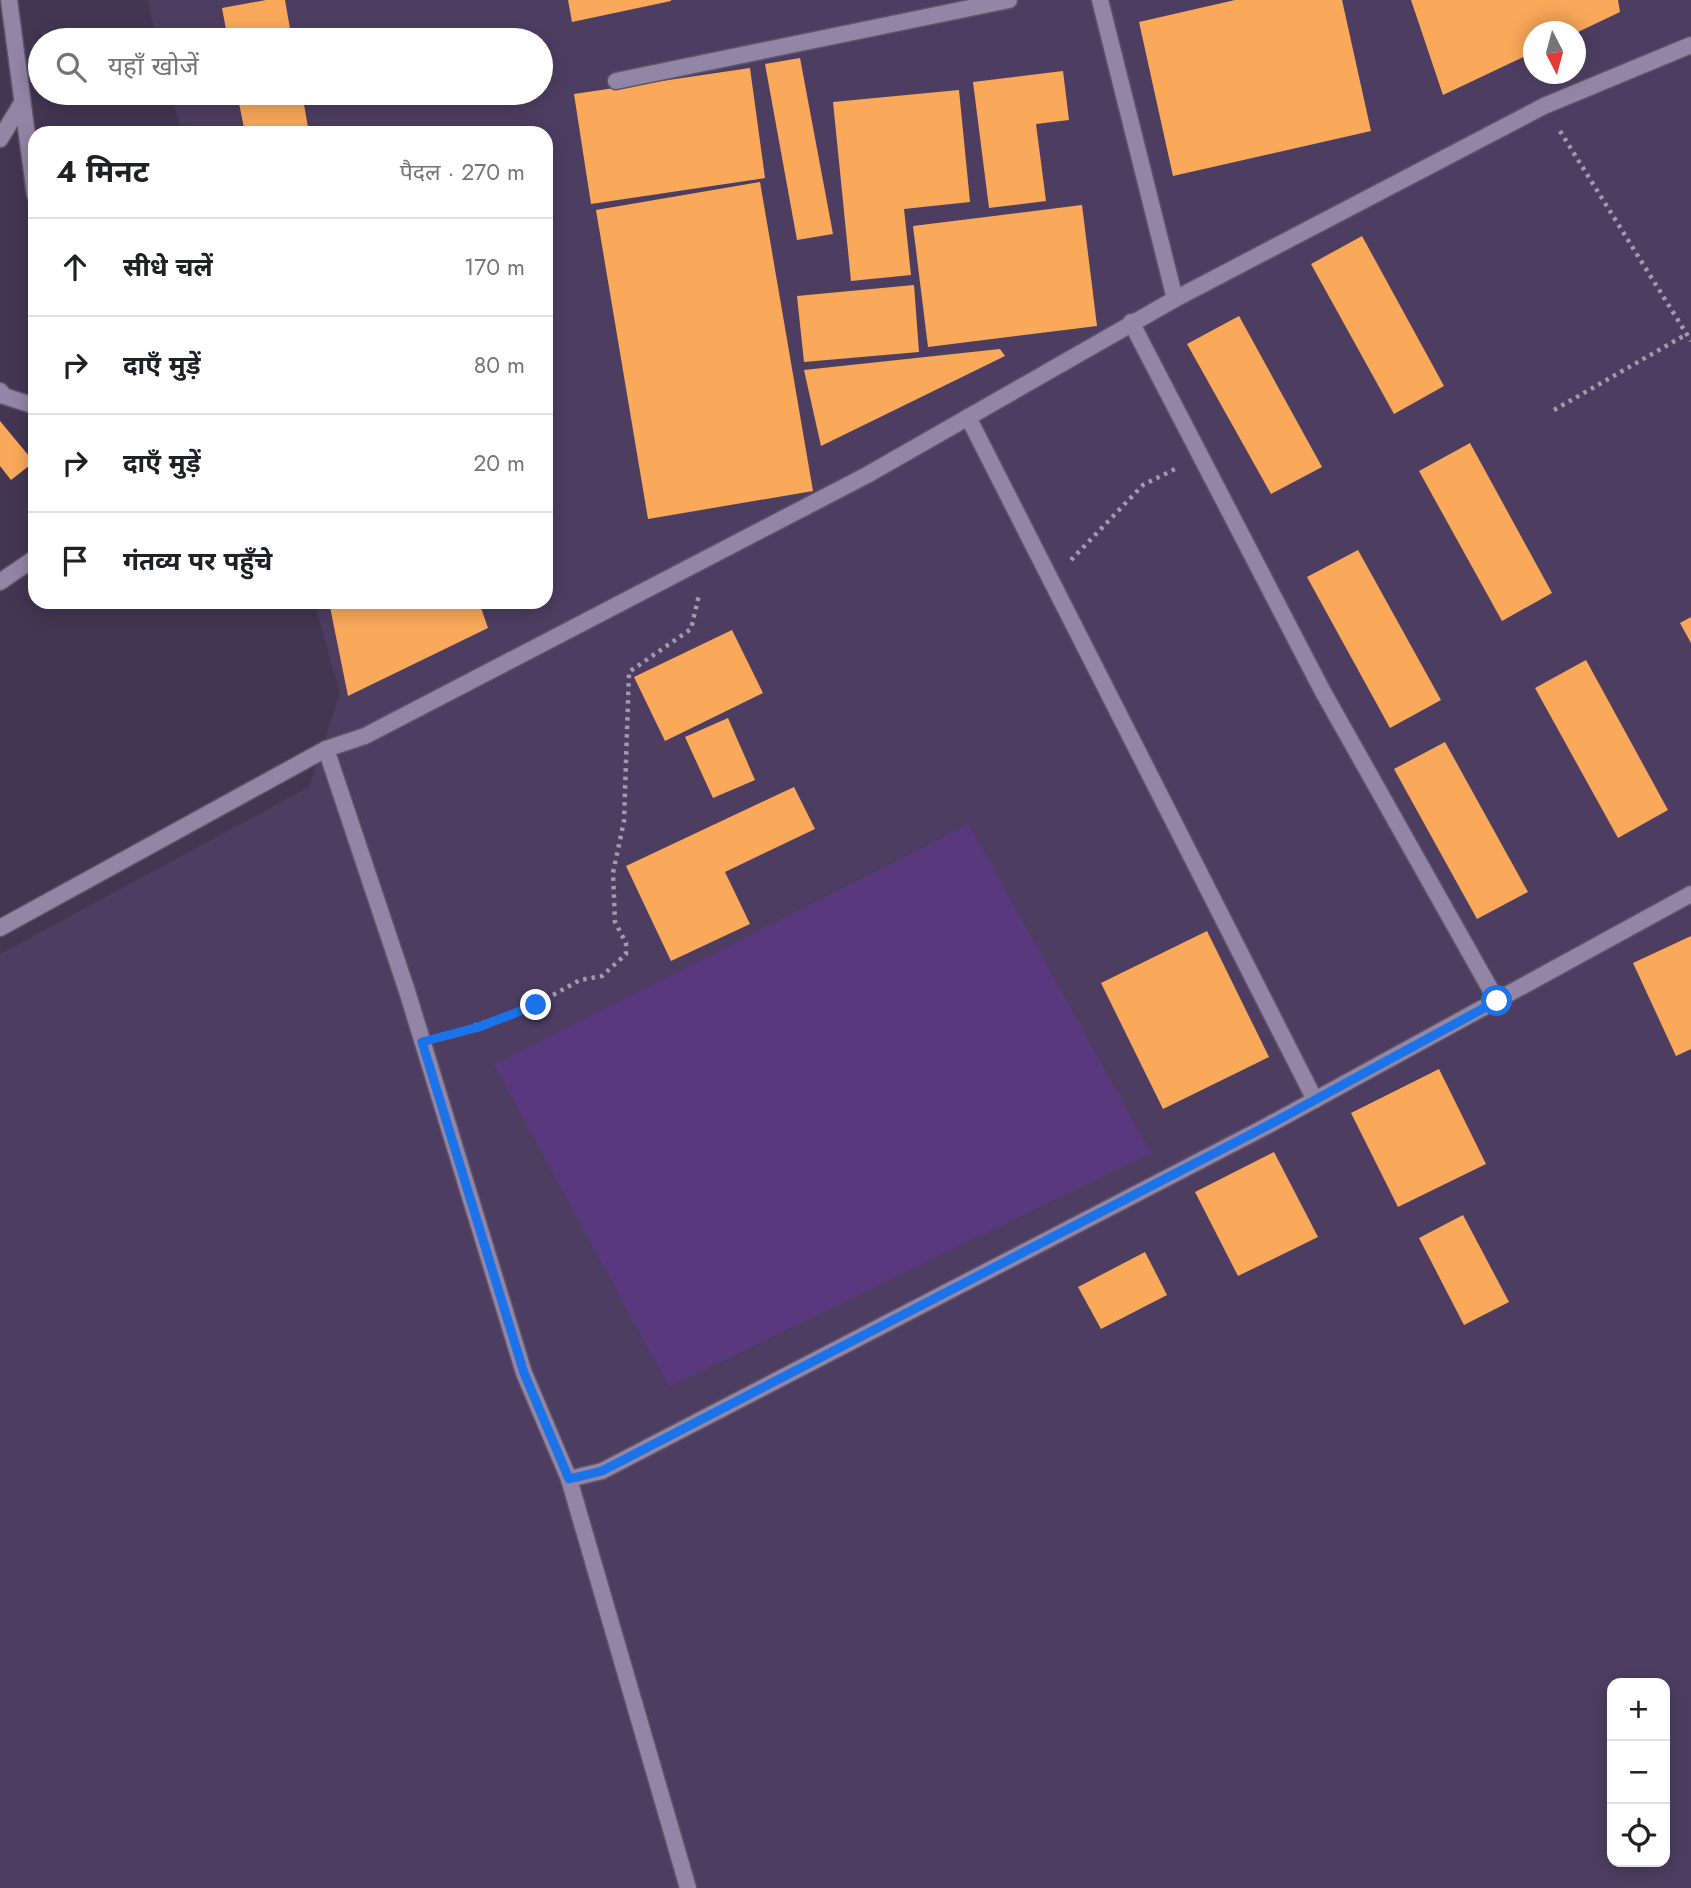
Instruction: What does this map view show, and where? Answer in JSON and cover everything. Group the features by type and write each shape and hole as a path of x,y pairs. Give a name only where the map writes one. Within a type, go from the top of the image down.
{"lane":[{"path":"9,0 28,145"},
{"path":"616,80 1009,0"},
{"path":"1100,0 1175,299"},
{"path":"0,928 326,749 365,736 867,475 1131,322 1544,106 1691,44"},
{"path":"0,139 22,103"},
{"path":"1131,322 1322,690 1497,1001"},
{"path":"0,391 4,396 28,404"},
{"path":"968,417 1315,1100"},
{"path":"0,582 28,563"},
{"path":"326,749 422,1042 524,1373 569,1479 688,1888"},
{"path":"569,1479 602,1471 1315,1100 1691,894"}],"path":[{"path":"1544,106 1691,341"},
{"path":"1555,410 1686,334"},
{"path":"1050,582 1143,485 1199,457"},
{"path":"422,1042 479,1027 536,1005 580,980 602,976 626,954 626,943 615,922 613,873 624,821 629,672 691,629 707,558"}],"shaded area":[{"path":"148,0 1691,0 1691,1888 0,1888 0,954 309,787 340,693 316,609 553,609 553,126 180,126 174,105 553,105 553,28 154,28"},
{"path":"969,824 1151,1153 669,1387 494,1065"}],"building":[{"path":"266,0 285,0 290,28 226,28 222,8"},
{"path":"568,0 671,0 671,1 572,22"},
{"path":"1235,0 1342,0 1371,131 1173,176 1139,22"},
{"path":"1411,0 1618,0 1620,12 1586,28 1586,21 1523,21 1523,57 1443,95"},
{"path":"800,58 833,234 797,240 765,64"},
{"path":"750,68 765,178 591,204 574,94"},
{"path":"1063,71 1069,120 1036,124 1046,201 989,208 973,82"},
{"path":"959,90 970,202 904,209 911,275 851,281 833,102"},
{"path":"239,105 304,105 308,126 244,126"},
{"path":"760,182 813,491 648,519 596,210"},
{"path":"1082,205 1097,326 928,347 913,226"},
{"path":"1362,236 1444,386 1394,414 1311,264"},
{"path":"914,285 919,352 804,362 797,296"},
{"path":"1239,316 1322,467 1271,494 1187,344"},
{"path":"1000,349 1005,356 821,446 804,370"},
{"path":"0,421 28,455 28,467 11,480 0,466"},
{"path":"1470,443 1552,593 1502,621 1419,471"},
{"path":"1358,550 1441,700 1390,728 1307,577"},
{"path":"330,609 481,609 488,628 348,696"},
{"path":"1691,617 1691,643 1680,623"},
{"path":"732,630 763,693 665,741 634,677"},
{"path":"1586,660 1668,810 1618,838 1535,688"},
{"path":"728,718 755,780 713,798 685,737"},
{"path":"1445,742 1528,892 1477,919 1394,769"},
{"path":"794,787 815,829 725,872 750,924 671,961 626,866"},
{"path":"1207,931 1269,1057 1163,1109 1101,983"},
{"path":"1691,936 1691,1049 1676,1056 1633,963"},
{"path":"1439,1069 1486,1164 1398,1207 1351,1113"},
{"path":"1274,1152 1318,1237 1238,1276 1195,1192"},
{"path":"1463,1215 1509,1302 1464,1325 1419,1238"},
{"path":"1145,1252 1167,1295 1101,1329 1078,1287"}],"route":[{"path":"536,1005 479,1027 422,1042 524,1373 569,1479 602,1471 1265,1127 1497,1001"}]}
